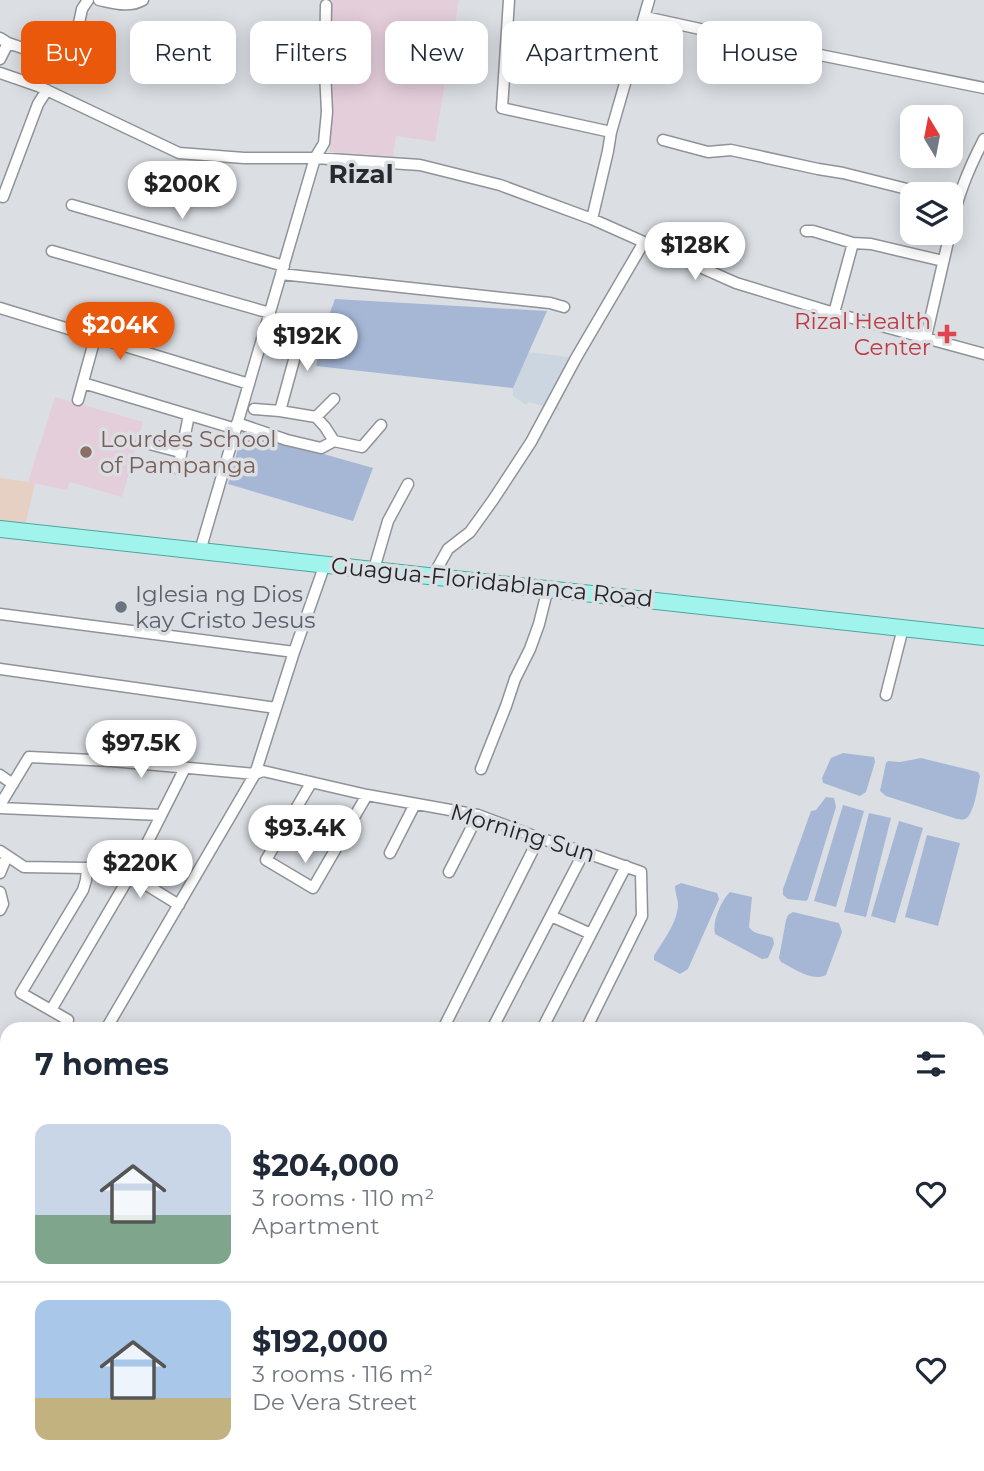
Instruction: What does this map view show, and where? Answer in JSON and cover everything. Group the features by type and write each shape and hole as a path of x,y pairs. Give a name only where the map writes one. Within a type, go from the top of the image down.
{"main road":[{"name":"Guagua-Floridablanca Road","path":"0,529 984,637"}],"street":[{"path":"0,60 4,41 51,58 67,57 75,42 82,9 88,0"},
{"path":"99,0 123,5 140,3 143,0"},
{"path":"509,0 502,108 611,132"},
{"path":"592,219 611,132 649,0"},
{"path":"200,551 237,426 249,407 249,384 315,158 324,142 327,112 326,5"},
{"path":"645,17 984,88"},
{"path":"0,73 47,90 179,153 420,165 500,185 592,219 736,283 984,354"},
{"path":"0,196 3,197 38,104 47,90"},
{"path":"962,182 984,138"},
{"path":"663,140 708,152 731,150 900,187"},
{"path":"72,205 282,270 550,303 564,307"},
{"path":"806,230 853,243 871,244 943,261"},
{"path":"433,576 448,549 470,532 531,442 576,358 644,242"},
{"path":"834,313 853,243"},
{"path":"926,337 947,245"},
{"path":"52,251 270,313"},
{"path":"0,308 249,384"},
{"path":"280,411 303,327"},
{"path":"78,400 95,338"},
{"path":"83,383 189,415 321,448 334,441 362,447 381,425"},
{"path":"316,416 334,399"},
{"path":"249,407 316,416 334,441"},
{"path":"178,468 189,415"},
{"path":"142,442 180,452"},
{"path":"374,569 388,521 408,484"},
{"path":"110,1022 255,774 325,564"},
{"path":"481,769 515,679 530,649 548,589"},
{"path":"0,614 294,652"},
{"path":"886,695 902,628"},
{"path":"0,669 276,708"},
{"name":"Morning Sun","path":"13,784 29,757 112,761 255,774 263,771 367,795 478,815 626,866"},
{"path":"51,1010 135,867 185,768"},
{"path":"0,775 13,784 0,807 160,815"},
{"path":"311,783 265,860 313,888 367,795"},
{"path":"390,853 415,804"},
{"path":"449,872 478,815"},
{"path":"447,1022 539,838"},
{"path":"496,1022 584,852"},
{"path":"0,873 4,854 24,867 135,867"},
{"path":"546,1022 626,866 641,872 642,916 589,1022"},
{"path":"135,867 140,881 179,905"},
{"path":"68,1020 21,993 83,890 87,868"},
{"path":"0,892 4,904 0,910"},
{"path":"551,916 591,934"}],"shaded area":[{"path":"332,0 459,0 455,21 385,21 385,84 445,84 435,142 396,136 393,156 330,152 331,84 371,84 371,21 332,21"},
{"path":"529,352 575,358 555,398 560,411 529,402 526,405 513,396 513,388"},
{"name":"Lourdes School of Pampanga","path":"55,397 143,422 122,497 70,482 67,490 28,482"},
{"path":"0,478 35,483 25,526 0,524"}],"water":[{"path":"335,299 547,311 513,388 316,366 325,326"},
{"path":"243,431 373,468 353,521 228,484"},
{"path":"843,753 874,757 866,792 860,796 823,783 822,778 831,758"},
{"path":"921,758 978,772 980,776 977,793 968,817 956,819 886,796 880,791 888,761"},
{"path":"826,797 834,798 836,807 808,899 788,899 783,895 783,889 811,811 816,810"},
{"path":"843,805 864,811 836,907 814,901"},
{"path":"869,813 891,818 866,917 844,912"},
{"path":"899,821 923,828 895,923 871,916"},
{"path":"927,835 960,843 938,926 905,917"},
{"path":"681,883 717,893 719,899 688,969 680,974 654,960 654,956 676,917 678,903 675,886"},
{"path":"730,892 752,897 749,927 757,933 773,938 774,944 768,958 762,959 715,934 718,912"},
{"path":"793,912 839,923 842,932 826,975 809,976 781,962 779,958 786,920"}],"place":[{"name":"Rizal Health Center","path":"947,334"},
{"name":"Lourdes School of Pampanga","path":"86,452"},
{"name":"Iglesia ng Dios kay Cristo Jesus","path":"121,607"}],"district":[{"name":"Rizal","path":"361,174"}]}
